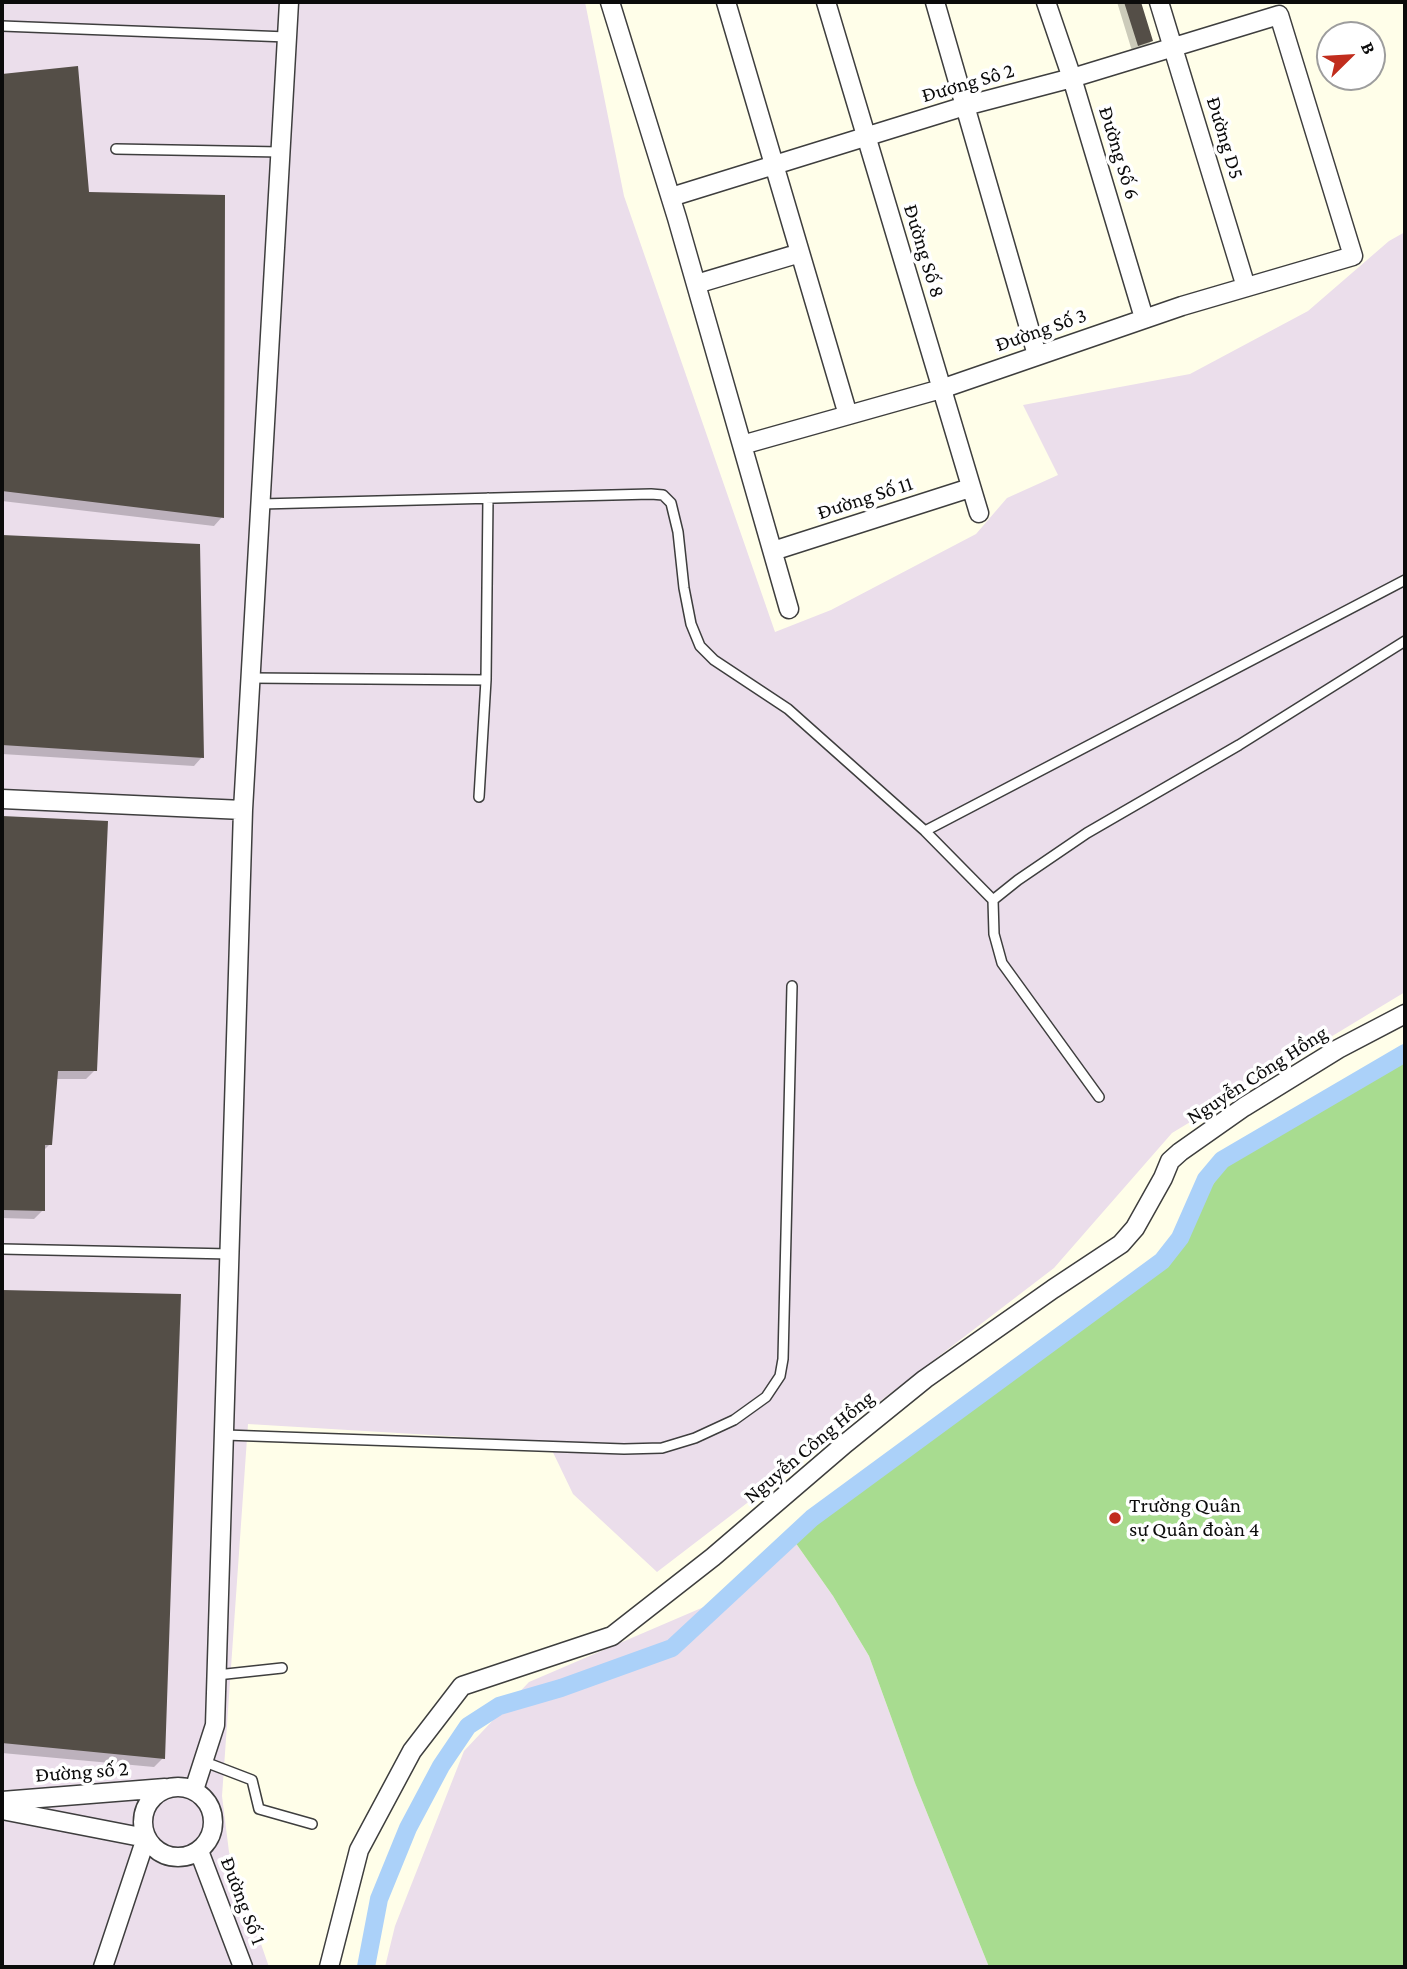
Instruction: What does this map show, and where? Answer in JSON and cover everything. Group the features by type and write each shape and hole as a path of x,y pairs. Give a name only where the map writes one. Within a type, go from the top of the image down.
{"street":[{"path":"194,1790 215,1725 243,810 289,2"},
{"path":"610,2 671,197 789,609"},
{"path":"726,2 848,415"},
{"name":"Đường Số 8","path":"826,2 979,513"},
{"path":"935,2 1038,355"},
{"name":"Đường Số 6","path":"1046,2 1072,78 1144,318"},
{"name":"Đường D5","path":"1159,2 1246,287"},
{"name":"Đương Sô 2","path":"671,197 965,106 1072,78 1279,15 1353,256"},
{"path":"696,284 800,253"},
{"name":"Đường Số 3","path":"742,445 941,389 1144,318 1353,256"},
{"name":"Đường Số 11","path":"773,551 970,488"},
{"path":"2,799 243,810"},
{"name":"Nguyễn Công Hồng","path":"329,1967 359,1850 412,1751 462,1686 612,1636 713,1557 925,1379 1121,1244 1135,1228 1170,1161 1180,1152 1244,1107 1338,1049 1405,1014"},
{"path":"185,1787 194,1790 204,1797 214,1819 208,1842 199,1850 180,1858 160,1853 146,1838 142,1826 147,1803 165,1788 185,1787"},
{"name":"Đường số 2","path":"2,1801 165,1788"},
{"path":"2,1810 146,1838"},
{"path":"103,1967 146,1838"},
{"name":"Đường Số 1","path":"199,1850 243,1967"}],"lane":[{"path":"2,26 288,37"},
{"path":"116,149 281,152"},
{"path":"261,504 663,495 671,503 678,532 691,624 700,646 713,660 788,709 925,831 993,901 993,934 1002,962 1099,1097"},
{"path":"479,797 486,680 488,498"},
{"path":"925,831 1405,580"},
{"path":"993,901 1018,880 1087,833 1239,745 1405,641"},
{"path":"251,678 486,680"},
{"path":"225,1435 624,1449 662,1448 695,1438 734,1420 766,1397 780,1376 783,1359 792,986"},
{"path":"2,1249 231,1254"},
{"path":"217,1675 282,1668"},
{"path":"205,1762 252,1780 259,1809 312,1824"}],"shaded area":[{"path":"2,2 585,2 624,196 775,632 831,610 976,534 1007,498 1058,475 1023,405 1190,374 1308,311 1389,241 1405,232 1405,992 1172,1133 1054,1268 657,1572 573,1494 548,1442 248,1424 222,1796 229,1852 269,1967 2,1967"},
{"path":"795,1542 833,1596 869,1656 915,1783 989,1967 385,1967 395,1926 464,1751 529,1682 748,1588"}],"green space":[{"name":"Trường Quân sự Quân đoàn 4","path":"1405,1059 1405,1967 989,1967 915,1783 869,1656 833,1596 795,1542 899,1458 1169,1262 1191,1233 1212,1186 1232,1162"}],"building":[{"path":"1124,2 1141,2 1153,41 1138,46"},
{"path":"78,66 89,192 225,195 224,518 2,491 2,74"},
{"path":"2,535 200,544 204,758 2,745"},
{"path":"2,816 108,821 97,1071 58,1071 52,1145 45,1145 45,1211 2,1210"},
{"path":"2,1290 181,1294 165,1759 2,1743"}],"waterway":[{"path":"366,1967 379,1899 408,1828 441,1766 468,1726 499,1706 561,1688 672,1648 812,1518 1162,1261 1180,1238 1206,1179 1222,1160 1405,1053"}],"place":[{"name":"Trường Quân sự Quân đoàn 4","path":"1115,1518"}]}
